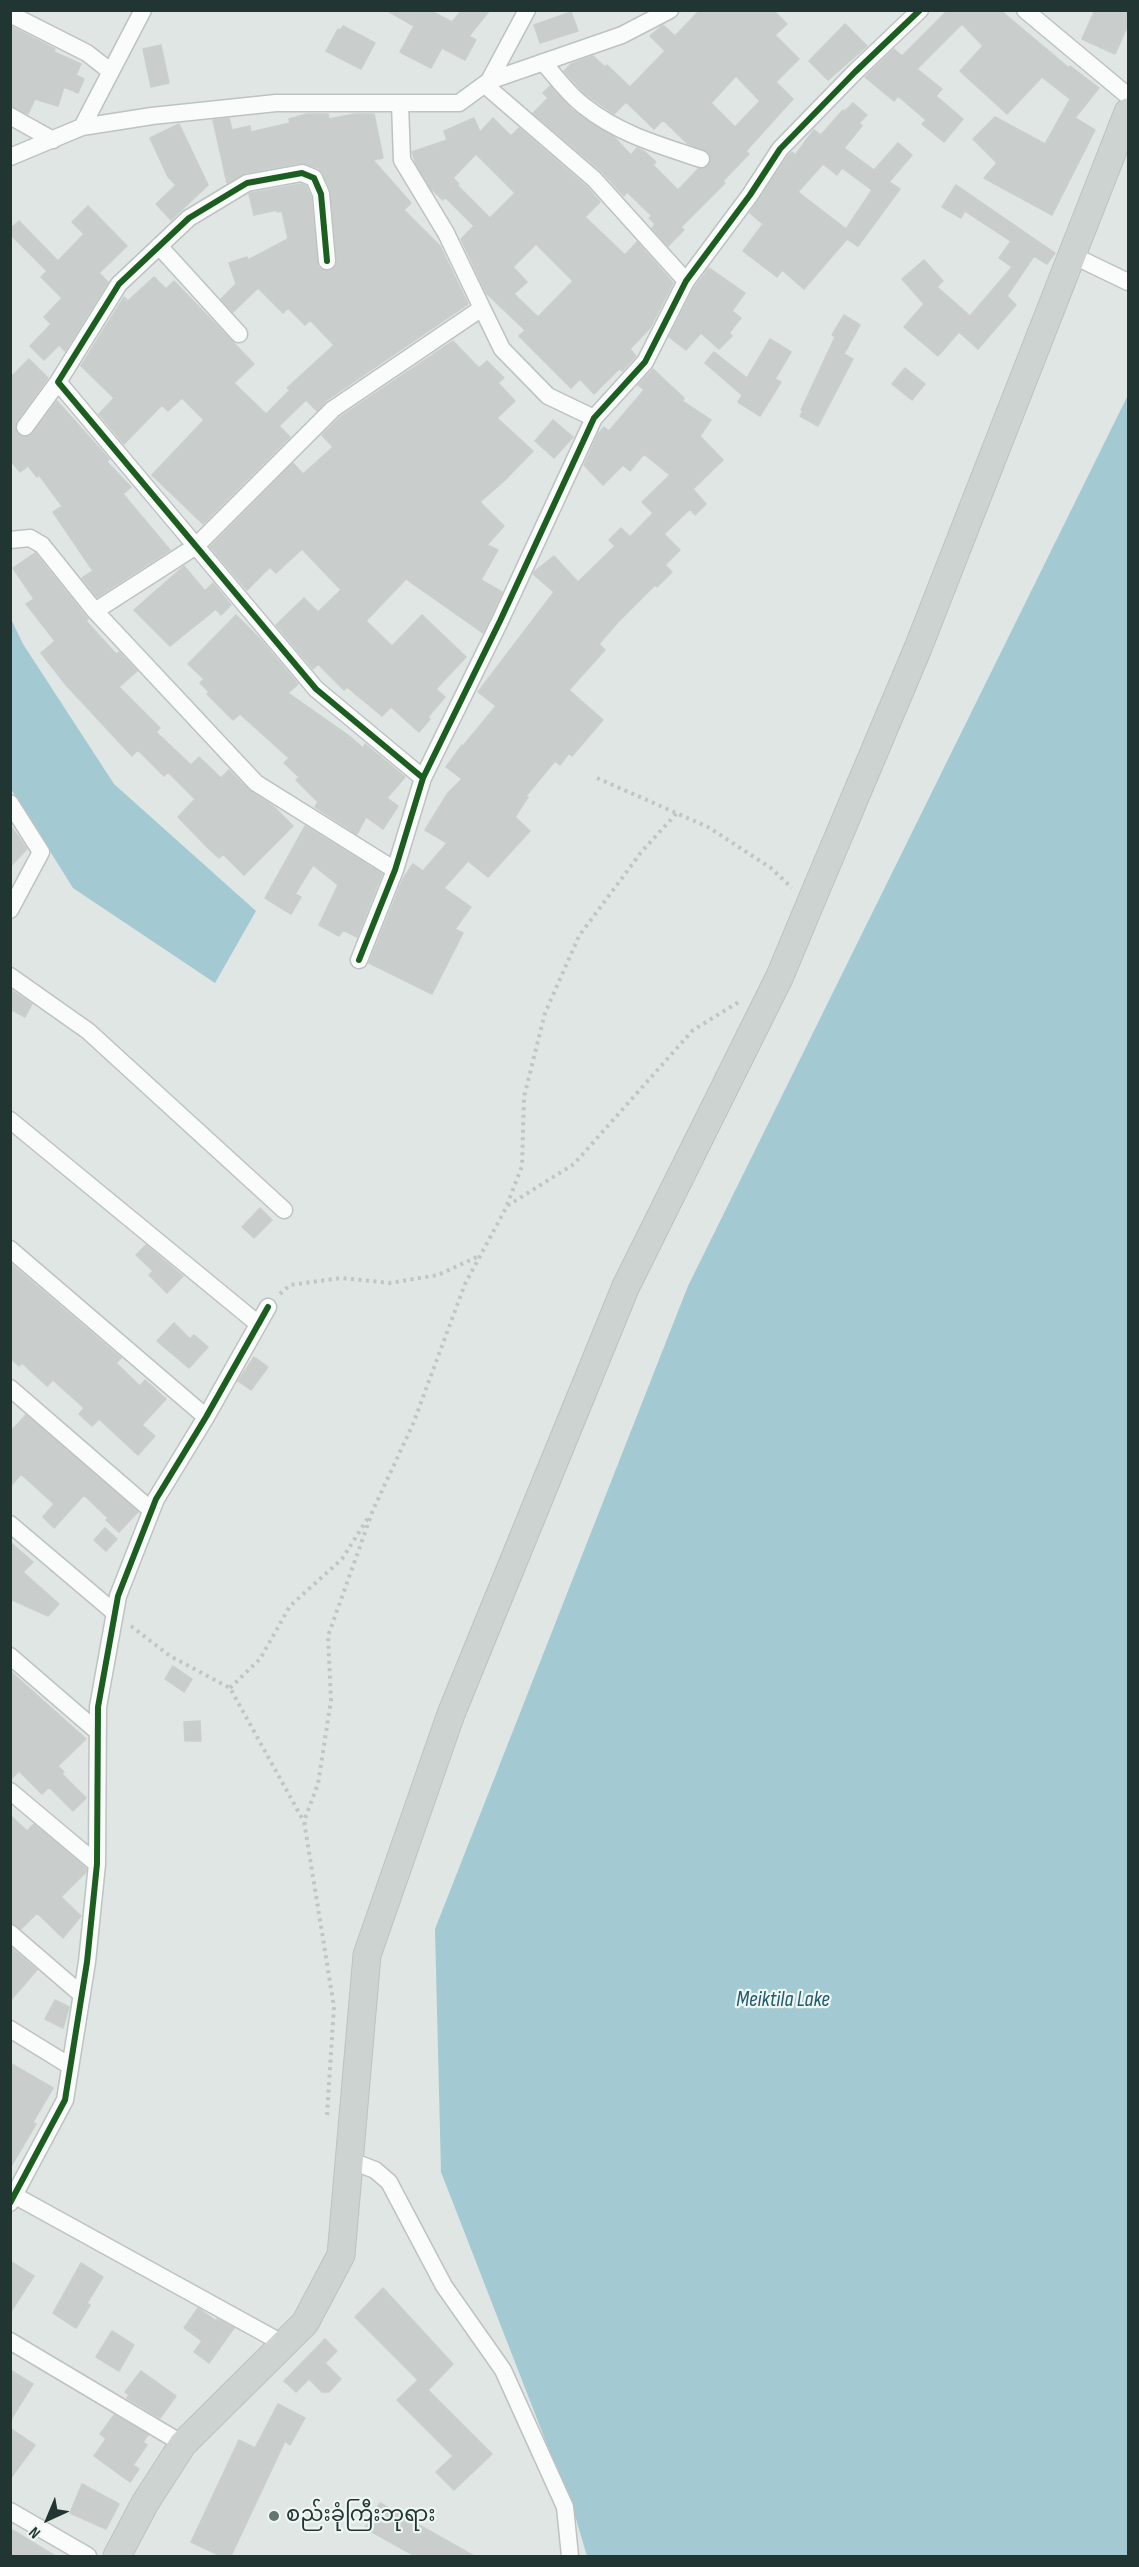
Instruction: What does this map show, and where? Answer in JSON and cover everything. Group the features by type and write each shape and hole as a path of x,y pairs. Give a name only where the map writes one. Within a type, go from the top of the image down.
{"main road":[{"path":"117,2556 145,2502 183,2444 305,2323 341,2255 367,1955 451,1714 626,1286 780,976 918,648 1128,112"}],"street":[{"path":"82,128 143,10"},
{"path":"487,83 527,10"},
{"path":"10,157 82,128 152,116 276,103 459,103 487,83 622,34 670,10"},
{"path":"359,960 395,870 423,778 500,621 594,418 645,362 686,281 750,195 780,149 920,10"},
{"path":"1025,10 1128,96"},
{"path":"10,14 87,53 110,71"},
{"path":"543,62 582,105 607,122 631,136 701,159"},
{"path":"487,83 594,179 686,281"},
{"path":"400,104 402,160 446,233 502,349 548,396 594,418"},
{"path":"10,116 53,140"},
{"path":"25,428 58,382 119,284 189,218 247,183 302,173 314,178 321,194 327,261"},
{"path":"159,246 239,334"},
{"path":"1072,255 1128,282"},
{"path":"95,611 196,546 333,409 482,308"},
{"path":"58,382 316,689 423,778"},
{"path":"10,540 30,538 42,545 95,611 256,783 395,870"},
{"path":"10,803 41,852 10,910"},
{"path":"10,976 88,1030 284,1210"},
{"path":"10,1120 257,1323"},
{"path":"10,1249 206,1418"},
{"path":"268,1307 257,1323 206,1418 156,1499 118,1596 98,1707 96,1864 82,1995 65,2100 12,2197 284,2344"},
{"path":"10,1388 151,1510"},
{"path":"10,1524 115,1613"},
{"path":"10,1656 98,1732"},
{"path":"10,1791 96,1864"},
{"path":"10,1933 82,1995"},
{"path":"10,2029 70,2066"},
{"path":"349,2160 375,2170 389,2182 444,2286 503,2370 565,2507 570,2556"},
{"path":"10,2341 183,2444"},
{"path":"10,2511 88,2556"}],"path":[{"path":"597,778 708,827 771,868 810,904"},
{"path":"304,1821 318,1784 331,1700 328,1635 373,1510 413,1424 465,1284 507,1206 522,1166 524,1097 545,1013 579,936 642,851 677,813"},
{"path":"507,1206 574,1164 693,1030 780,976"},
{"path":"268,1307 290,1285 341,1278 390,1282 438,1275 480,1255"},
{"path":"230,1688 260,1659 290,1606 342,1559 373,1510"},
{"path":"115,1613 170,1656 230,1688 304,1821 334,2007 327,2122"}],"water":[{"name":"Meiktila Lake","path":"1128,395 1128,2556 587,2556 576,2519 441,2172 435,1929 688,1286"},
{"path":"10,617 23,644 114,784 256,911 215,983 73,888 11,789"}],"building":[{"path":"386,10 429,10 452,22 462,10 490,10 469,36 476,40 465,60 442,48 431,68 400,52 414,26"},
{"path":"700,10 773,10 787,24 775,35 799,59 776,82 793,99 746,151 749,154 723,181 725,183 681,227 684,230 668,246 652,228 655,224 649,218 652,216 627,192 624,196 601,171 533,113 548,98 543,93 550,86 572,110 614,137 631,155 637,148 644,151 656,162 653,165 678,190 698,169 708,166 711,157 708,152 687,143 663,120 654,129 626,102 614,114 585,94 564,71 571,64 593,56 605,67 607,65 630,87 665,51 650,36 663,25 675,36","holes":["736,76 760,101 735,127 711,103"]},
{"path":"948,10 1000,10 1069,68 1070,66 1099,88 1075,118 1095,130 1052,215 984,178 997,163 973,139 995,117 1045,144 1070,99 1042,77 1007,114 960,71 983,46 962,24 917,69 942,89 936,96 963,119 944,142 922,124 926,120 898,96 894,101 865,77 894,49 902,56"},
{"path":"1095,10 1128,10 1128,25 1115,54 1082,39"},
{"path":"571,12 578,31 540,43 534,25"},
{"path":"845,24 867,46 828,80 809,61"},
{"path":"10,26 55,49 54,52 81,64 76,75 84,79 78,93 64,87 58,106 35,99 28,114 10,106"},
{"path":"343,26 375,43 361,69 326,51 338,29 341,30"},
{"path":"161,45 169,83 151,87 143,49"},
{"path":"853,103 867,115 859,123 862,126 844,148 874,170 898,143 912,155 889,182 900,189 858,246 847,239 804,289 782,270 777,277 743,251 763,224 750,213 788,156 792,152 795,155 814,130 821,135 843,110 845,111","holes":["823,164 837,175 842,168 872,190 846,229 798,192"]},
{"path":"307,114 328,114 329,119 355,114 374,114 383,158 373,160 411,203 404,210 440,246 468,304 327,400 317,411 306,400 279,426 290,437 203,524 152,475 204,420 182,398 168,411 162,405 124,444 99,414 114,398 81,366 124,297 128,301 154,277 166,289 174,281 254,364 234,383 266,414 290,390 287,388 334,345 310,320 305,325 288,308 283,313 258,288 233,312 221,299 236,284 229,263 247,257 248,260 288,239 282,211 254,215 249,194 251,193 301,184 306,186 311,197 318,267 327,271 337,265 331,193 323,173 318,168 300,163 245,173 227,183 213,120 229,118 232,130 250,126 251,132 290,123 289,119"},
{"path":"474,118 480,132 493,118 511,136 519,128 587,187 600,202 585,217 625,255 637,242 673,283 650,328 630,349 636,356 594,394 580,379 571,388 519,336 525,330 486,293 461,239 474,226 445,197 443,200 432,190 416,164 412,152 447,140 444,131","holes":["476,154 515,193 490,218 457,185 459,184 453,178","536,244 573,281 538,317 514,294 527,282 513,267"]},
{"path":"179,124 208,185 171,220 156,204 176,185 168,177 150,138"},
{"path":"956,185 1055,253 1047,264 1034,256 1007,296 1016,305 978,349 959,332 938,356 904,327 924,304 902,279 924,260 943,281 937,287 970,316 1012,267 999,258 1011,241 965,211 961,218 942,207"},
{"path":"88,206 127,246 99,273 108,282 65,351 59,345 44,360 30,346 51,324 44,317 62,298 41,277 47,271 10,234 10,229 19,221 58,261 84,234 72,222"},
{"path":"709,268 745,293 732,311 741,318 729,333 732,336 719,349 701,333 686,350 669,337 694,288"},
{"path":"844,315 860,325 844,354 853,359 818,426 800,416 803,411 801,410 835,337 832,335"},
{"path":"770,339 791,352 775,379 781,382 760,416 738,402 742,395 705,363 714,352 747,378"},
{"path":"453,341 479,368 487,361 504,378 498,383 515,401 497,418 533,451 480,502 504,526 487,545 498,550 481,580 502,592 483,633 406,579 366,621 392,646 422,615 466,657 436,689 445,697 419,732 391,707 382,716 347,687 344,690 318,664 313,669 276,625 304,598 318,612 341,590 302,549 276,573 270,567 247,590 210,547 293,463 303,474 333,447 322,435 340,417"},
{"path":"29,359 48,378 17,421 16,432 23,437 30,436 57,401 109,459 107,462 131,487 123,494 170,550 97,597 82,578 93,571 53,512 62,506 39,475 37,477 28,466 20,472 10,460 10,378"},
{"path":"905,368 925,384 912,400 892,384"},
{"path":"653,369 684,398 682,401 711,420 700,436 723,460 693,489 706,504 695,515 690,509 664,534 680,550 665,565 672,572 657,587 655,585 618,622 599,644 605,650 569,690 603,720 572,756 569,753 560,765 555,761 526,796 528,797 515,817 530,831 488,877 468,861 444,888 471,907 455,929 463,933 432,994 369,963 403,879 413,864 423,871 447,843 425,830 448,793 462,779 446,767 496,706 478,692 554,592 533,574 554,556 578,582 615,546 609,540 621,528 630,537 653,513 642,502 670,475 644,454 630,471 623,465 603,485 584,465 598,434 604,427 609,431 644,390 638,385"},
{"path":"553,420 573,437 554,458 535,441"},
{"path":"35,553 88,619 86,621 116,654 119,652 137,671 119,687 160,728 156,732 191,765 199,757 221,778 229,770 249,790 273,806 293,826 244,875 223,854 219,858 178,817 195,799 168,772 164,776 138,750 132,756 66,685 41,653 55,641 26,604 34,599 13,568"},
{"path":"184,566 205,591 213,583 231,605 221,615 216,609 170,646 134,610"},
{"path":"236,615 261,640 298,684 288,693 363,748 365,744 405,777 387,798 398,806 383,829 366,817 357,834 315,807 318,802 296,780 299,777 284,763 289,758 240,714 233,720 207,694 209,692 200,683 204,679 188,664"},
{"path":"10,825 27,849 10,867"},
{"path":"305,826 382,874 357,937 343,930 339,936 319,925 338,885 313,865 295,894 301,897 291,914 265,898"},
{"path":"10,989 32,1004 25,1017 10,1009"},
{"path":"260,1208 272,1220 254,1238 242,1227"},
{"path":"146,1245 183,1276 167,1293 149,1275 153,1271 136,1255"},
{"path":"10,1263 121,1358 116,1363 140,1386 145,1380 166,1399 142,1425 155,1436 138,1455 99,1419 92,1426 79,1414 84,1408 53,1380 47,1386 22,1363 19,1366 10,1358"},
{"path":"174,1323 190,1339 194,1335 208,1347 189,1368 157,1341"},
{"path":"254,1357 268,1367 251,1390 238,1381"},
{"path":"26,1415 138,1512 119,1532 84,1495 54,1528 43,1517 54,1504 21,1474 10,1487 10,1432"},
{"path":"105,1528 117,1539 106,1551 94,1540"},
{"path":"10,1542 33,1562 23,1572 59,1604 48,1616 10,1599"},
{"path":"173,1666 192,1679 184,1692 165,1679"},
{"path":"10,1671 86,1739 58,1766 64,1772 62,1774 86,1798 73,1811 49,1787 42,1794 19,1771 10,1780"},
{"path":"200,1721 201,1741 185,1741 184,1722"},
{"path":"10,1815 27,1831 34,1824 86,1868 86,1872 61,1897 81,1916 63,1938 37,1913 21,1929 10,1923"},
{"path":"10,1947 37,1970 10,2001"},
{"path":"55,2000 69,2007 63,2028 45,2019"},
{"path":"10,2063 53,2088 33,2122 36,2124 10,2168"},
{"path":"10,2261 34,2276 10,2313"},
{"path":"81,2263 103,2277 87,2303 90,2305 76,2328 53,2313"},
{"path":"383,2288 453,2364 428,2390 492,2454 454,2490 436,2472 453,2456 397,2400 418,2380 355,2317"},
{"path":"198,2308 216,2321 217,2319 234,2328 209,2363 194,2352 202,2341 184,2328"},
{"path":"112,2331 134,2345 119,2371 96,2357"},
{"path":"325,2339 337,2351 325,2363 341,2379 329,2392 322,2392 309,2379 296,2392 284,2381"},
{"path":"10,2370 33,2384 10,2421"},
{"path":"141,2371 176,2396 160,2418 127,2398 129,2395 125,2392"},
{"path":"278,2404 305,2418 290,2445 285,2441 231,2556 221,2556 191,2542 239,2440 255,2448"},
{"path":"114,2415 148,2435 143,2442 147,2445 133,2465 139,2469 130,2482 94,2456 106,2439 100,2434"},
{"path":"10,2428 35,2445 10,2479"},
{"path":"82,2484 119,2504 106,2529 70,2513"},
{"path":"380,2503 474,2556 415,2556 365,2528"},
{"path":"10,2529 16,2532 55,2556 10,2556"}],"cycle path":[{"path":"359,960 395,870 423,778 500,621 594,418 645,362 686,281 750,195 780,149 920,10"},
{"path":"327,261 321,194 314,178 302,173 247,183 189,218 119,284 58,382 316,689 423,778"},
{"path":"10,2203 65,2100 87,1962 97,1864 98,1707 118,1596 156,1499 206,1417 268,1307"}],"place":[{"name":"စည်းခုံကြီးဘုရား","path":"274,2516"}]}
